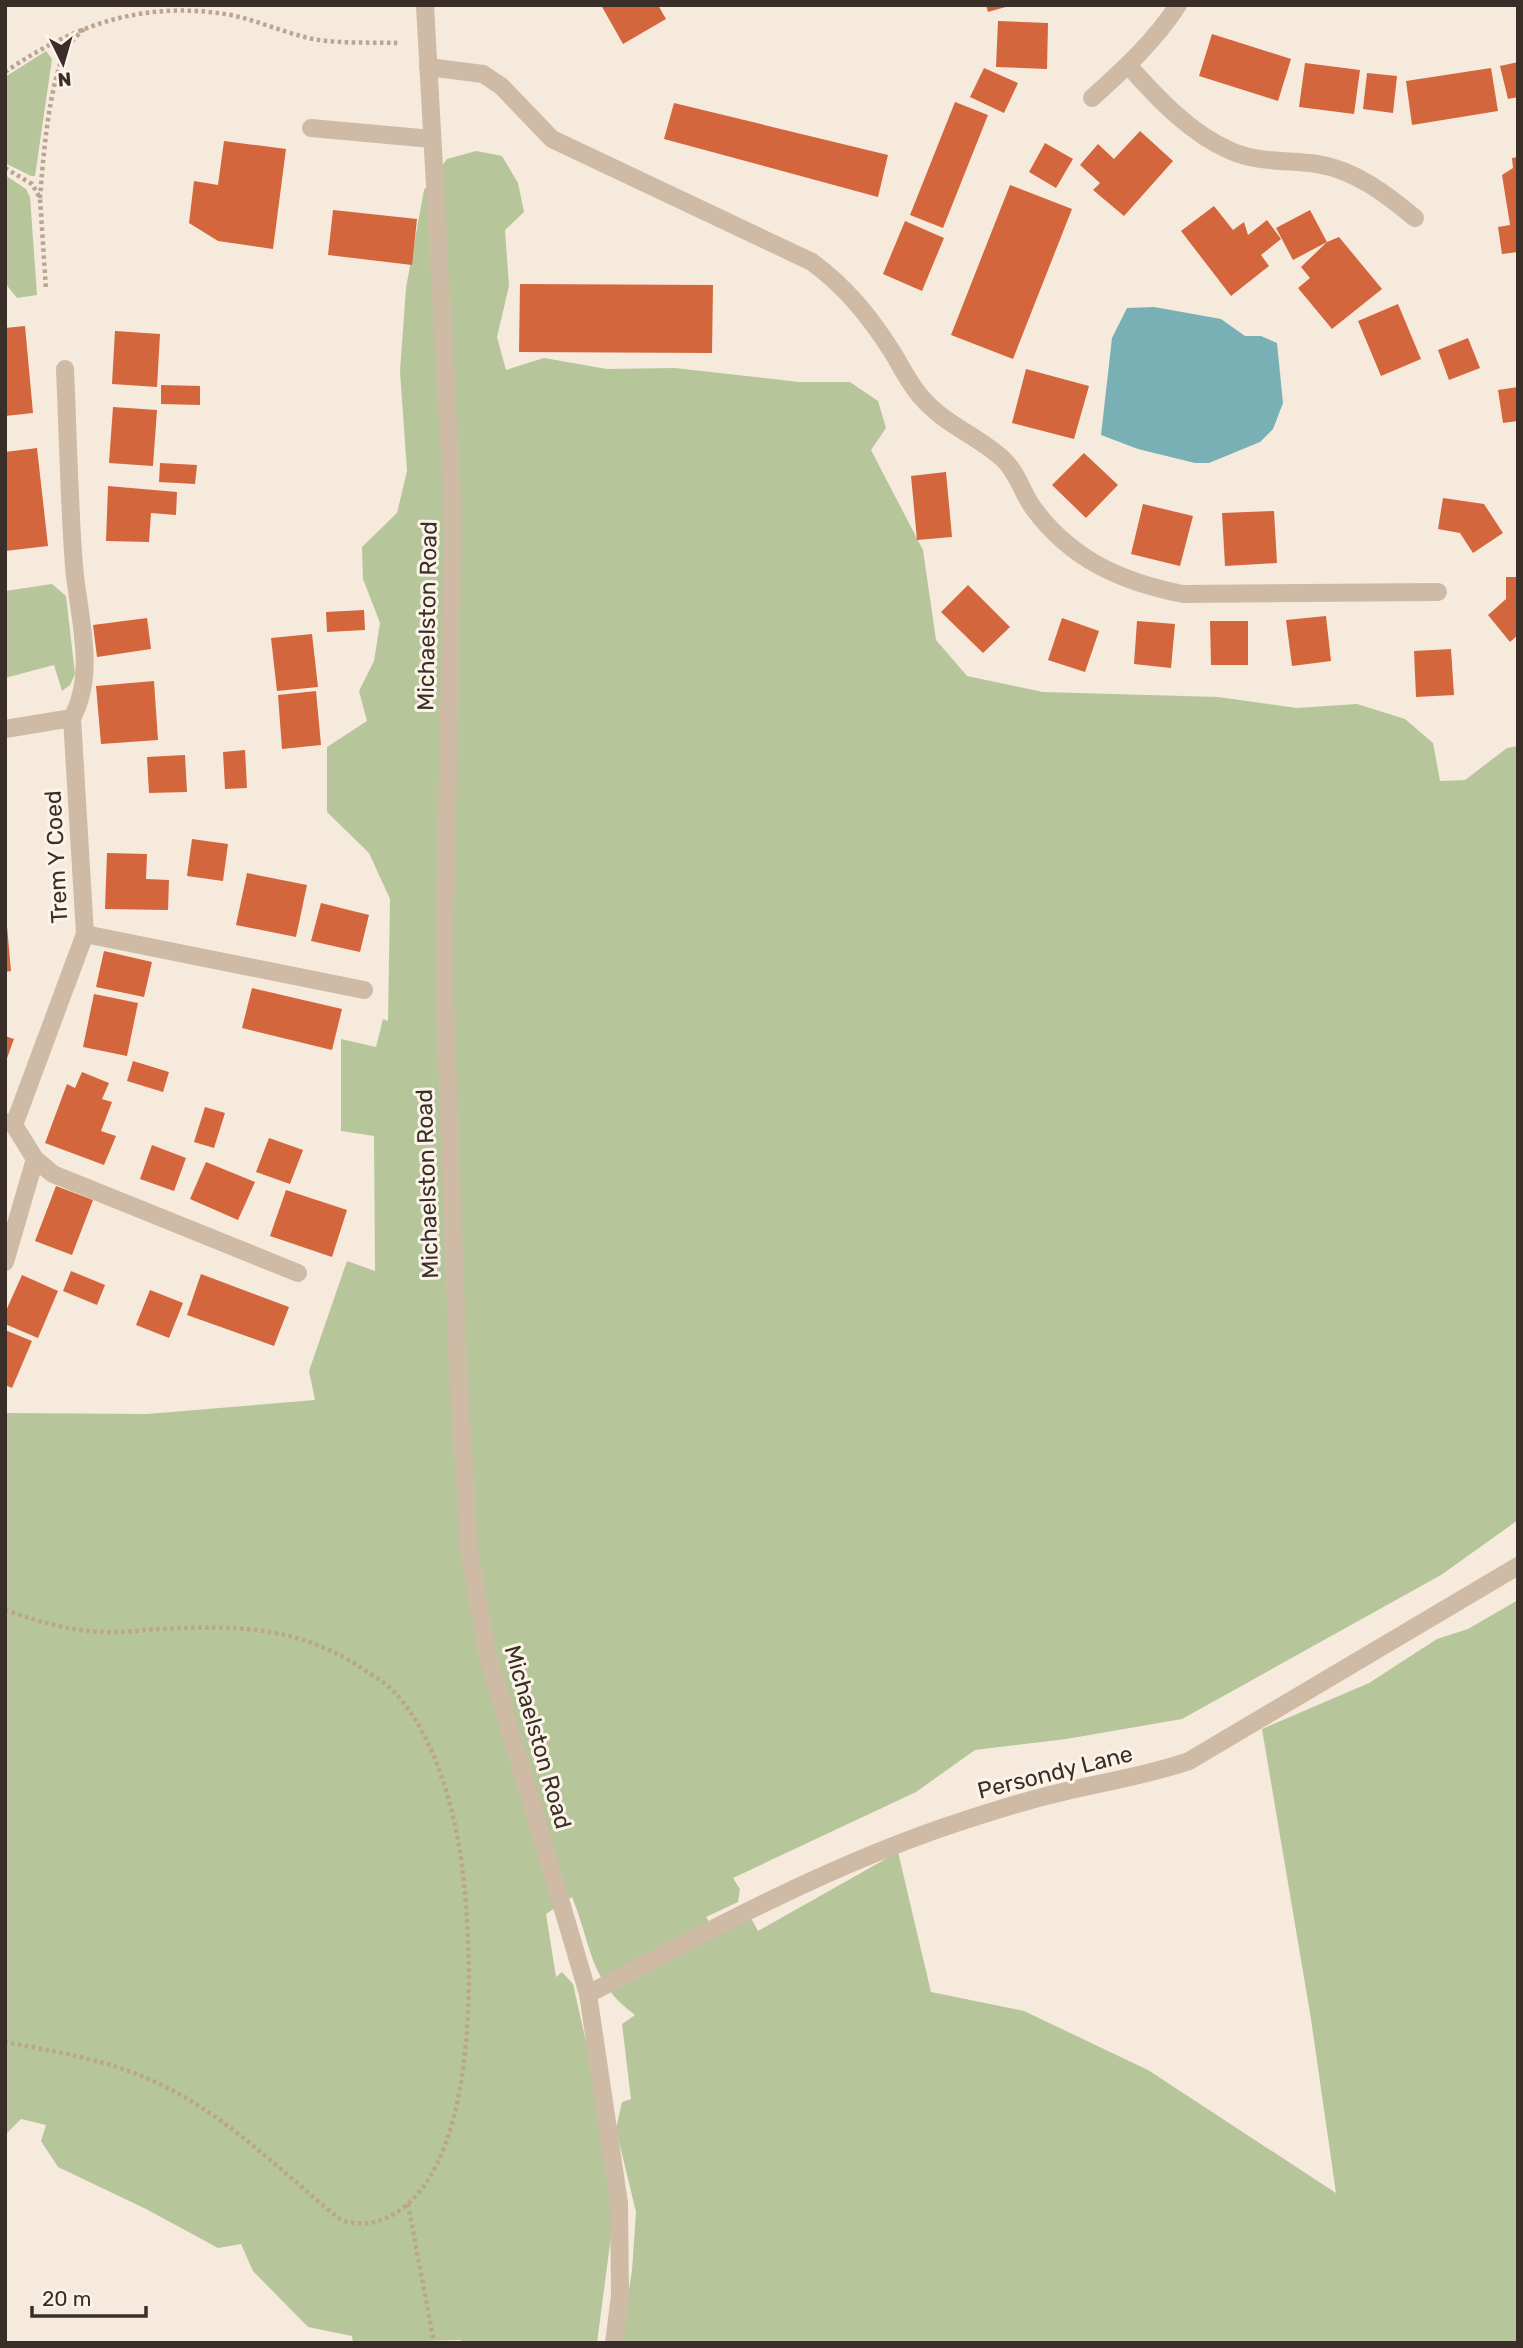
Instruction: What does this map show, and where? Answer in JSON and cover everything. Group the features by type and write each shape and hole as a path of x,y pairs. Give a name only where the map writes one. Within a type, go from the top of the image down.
{"street":[{"name":"Michaelston Road","path":"425,5 453,510 444,972 458,1370 469,1549 487,1652 588,1994 620,2203 620,2295 614,2343"},
{"path":"1092,99 1166,24 1178,5"},
{"path":"1128,65 1182,119 1208,139 1234,152 1267,160 1319,164 1364,179 1415,218"},
{"path":"428,67 483,74 501,86 552,139 812,262 839,282 865,311 921,397 939,414 1002,458 1014,472 1032,506 1054,534 1104,571 1142,586 1182,594 1438,592"},
{"path":"311,128 432,139"},
{"path":"5,729 72,718 85,684 74,566 65,369"},
{"name":"Trem Y Coed","path":"9,1124 85,934 72,718"},
{"path":"85,934 364,990"},
{"path":"9,1124 35,1159 53,1174 119,1198 298,1273"},
{"path":"5,1262 35,1159"},
{"name":"Persondy Lane","path":"588,1994 780,1894 859,1858 1050,1794 1154,1773 1189,1761 1518,1566"}],"path":[{"path":"5,72 44,45 88,25 135,11 181,8 230,14 314,39 428,45"},
{"path":"46,290 40,198 43,161 59,67 68,46 88,25"},
{"path":"5,168 32,184 40,198"},
{"path":"5,1610 47,1624 103,1632 215,1626 286,1632 337,1652 390,1688 423,1733 442,1780 459,1845 468,1919 470,1998 452,2128 442,2157 429,2179 408,2204 375,2223 357,2225 341,2220 236,2132 176,2092 123,2070 5,2042"},
{"path":"408,2204 434,2343"}],"green space":[{"path":"46,51 52,59 35,176 31,176 5,163 5,77"},
{"path":"476,151 502,156 518,183 524,212 505,230 509,286 497,337 506,370 544,358 607,369 675,368 799,382 850,382 878,401 886,428 871,450 923,550 936,640 967,676 1043,692 1218,697 1297,708 1357,704 1405,719 1433,743 1440,781 1465,780 1507,748 1518,746 1518,1520 1441,1575 1182,1719 1066,1739 975,1750 916,1792 733,1878 740,1889 738,1902 706,1917 718,1934 751,1918 758,1931 898,1852 931,1992 1024,2011 1148,2070 1336,2193 1311,2019 1262,1729 1369,1683 1437,1639 1468,1629 1518,1600 1518,2343 621,2343 632,2270 636,2212 616,2129 622,2102 631,2099 622,2024 635,2015 620,2002 600,1976 572,1897 546,1914 556,1977 562,1972 573,1984 589,2055 614,2213 597,2343 462,2343 461,2340 353,2343 352,2336 308,2327 253,2271 241,2244 218,2248 146,2209 58,2167 41,2141 46,2125 21,2119 5,2135 5,1413 147,1414 315,1400 309,1371 347,1261 375,1271 374,1136 341,1131 341,1039 376,1047 383,1019 388,1021 390,899 369,853 327,812 327,747 367,721 359,691 374,661 380,623 363,579 362,547 397,513 407,471 400,371 406,288 424,190 447,159"},
{"path":"5,175 26,189 30,197 37,295 17,298 5,283"},
{"path":"52,584 66,596 75,674 70,685 62,691 54,665 5,678 5,591"}],"water":[{"path":"1154,307 1221,319 1245,336 1261,336 1277,343 1283,403 1273,429 1260,442 1209,463 1195,463 1138,449 1101,435 1112,338 1127,308"}],"building":[{"path":"601,5 658,5 666,19 623,44"},
{"path":"986,5 1009,5 1009,6 988,12"},
{"path":"998,21 1048,23 1047,69 996,67"},
{"path":"1212,34 1291,59 1278,101 1199,76"},
{"path":"1518,62 1518,97 1508,99 1500,66"},
{"path":"1305,63 1360,70 1354,114 1299,107"},
{"path":"984,68 1018,83 1004,113 970,97"},
{"path":"1491,68 1498,111 1412,125 1406,81"},
{"path":"1367,73 1397,76 1393,113 1363,109"},
{"path":"955,102 988,115 943,228 910,215"},
{"path":"674,103 888,155 878,197 664,139"},
{"path":"1140,131 1173,161 1124,216 1093,190 1100,183 1080,165 1098,144 1114,159"},
{"path":"224,141 286,149 273,249 218,241 189,223 194,181 218,185"},
{"path":"1045,143 1073,159 1056,188 1029,172"},
{"path":"1518,157 1518,252 1502,254 1498,227 1510,225 1502,175 1513,168 1512,158"},
{"path":"1010,185 1072,209 1013,359 951,335"},
{"path":"1214,206 1233,230 1244,222 1248,235 1267,220 1281,239 1261,255 1269,266 1231,296 1181,231"},
{"path":"333,210 417,219 412,265 328,255"},
{"path":"1310,210 1327,242 1293,260 1276,228"},
{"path":"905,221 944,238 922,291 883,274"},
{"path":"1339,237 1382,289 1332,329 1298,288 1310,278 1301,267 1327,242"},
{"path":"520,284 713,285 712,353 519,352"},
{"path":"1398,304 1421,359 1381,376 1358,321"},
{"path":"25,326 33,413 5,416 5,328"},
{"path":"115,331 160,334 157,387 112,384"},
{"path":"1468,338 1480,368 1449,380 1438,350"},
{"path":"1026,369 1089,386 1074,439 1012,423"},
{"path":"161,385 200,386 200,405 161,404"},
{"path":"1518,387 1518,421 1503,423 1498,390"},
{"path":"113,407 157,410 153,466 109,463"},
{"path":"37,448 48,546 5,551 5,452"},
{"path":"1084,453 1118,485 1086,518 1052,485"},
{"path":"160,463 197,465 195,484 159,482"},
{"path":"946,472 952,537 917,540 911,476"},
{"path":"108,486 177,492 176,515 151,513 149,542 106,541"},
{"path":"1443,498 1484,504 1503,533 1473,553 1460,533 1438,529"},
{"path":"1143,504 1193,516 1180,566 1131,554"},
{"path":"1274,511 1277,563 1225,566 1222,513"},
{"path":"1506,577 1518,577 1518,635 1510,642 1488,615 1506,599"},
{"path":"968,585 1010,627 983,653 941,612"},
{"path":"364,610 365,630 327,632 326,612"},
{"path":"1326,616 1331,661 1292,666 1286,620"},
{"path":"147,618 151,649 97,657 93,625"},
{"path":"1062,618 1099,631 1085,672 1048,660"},
{"path":"1137,621 1175,624 1171,668 1134,664"},
{"path":"1210,621 1248,621 1248,665 1211,665"},
{"path":"312,634 318,687 277,691 271,638"},
{"path":"1451,649 1454,695 1416,697 1414,651"},
{"path":"154,681 158,740 101,744 96,686"},
{"path":"316,691 321,745 282,749 278,695"},
{"path":"245,750 247,788 225,789 223,752"},
{"path":"185,755 187,792 149,793 147,757"},
{"path":"192,839 228,844 223,881 187,876"},
{"path":"107,853 147,854 146,879 169,880 168,910 105,909"},
{"path":"247,873 307,885 296,937 236,925"},
{"path":"321,903 369,915 360,952 311,941"},
{"path":"7,926 11,971 5,972 5,927"},
{"path":"104,951 152,962 144,997 96,987"},
{"path":"252,988 342,1009 332,1050 242,1028"},
{"path":"94,994 138,1003 127,1056 83,1047"},
{"path":"5,1036 14,1039 6,1061 5,1061"},
{"path":"133,1061 169,1072 163,1092 127,1081"},
{"path":"82,1072 109,1083 102,1099 112,1102 101,1131 116,1136 104,1165 45,1143 67,1084 75,1088"},
{"path":"205,1107 225,1113 214,1148 194,1142"},
{"path":"269,1138 303,1150 290,1184 256,1172"},
{"path":"152,1145 186,1158 174,1191 140,1179"},
{"path":"206,1162 255,1182 238,1220 190,1199"},
{"path":"56,1186 93,1200 72,1255 35,1241"},
{"path":"286,1190 347,1210 332,1257 270,1236"},
{"path":"71,1271 105,1285 97,1305 63,1291"},
{"path":"201,1274 289,1307 274,1346 187,1315"},
{"path":"22,1275 58,1291 38,1338 5,1324 5,1313"},
{"path":"150,1290 183,1303 169,1338 136,1325"},
{"path":"5,1330 32,1341 12,1388 5,1385"}]}
